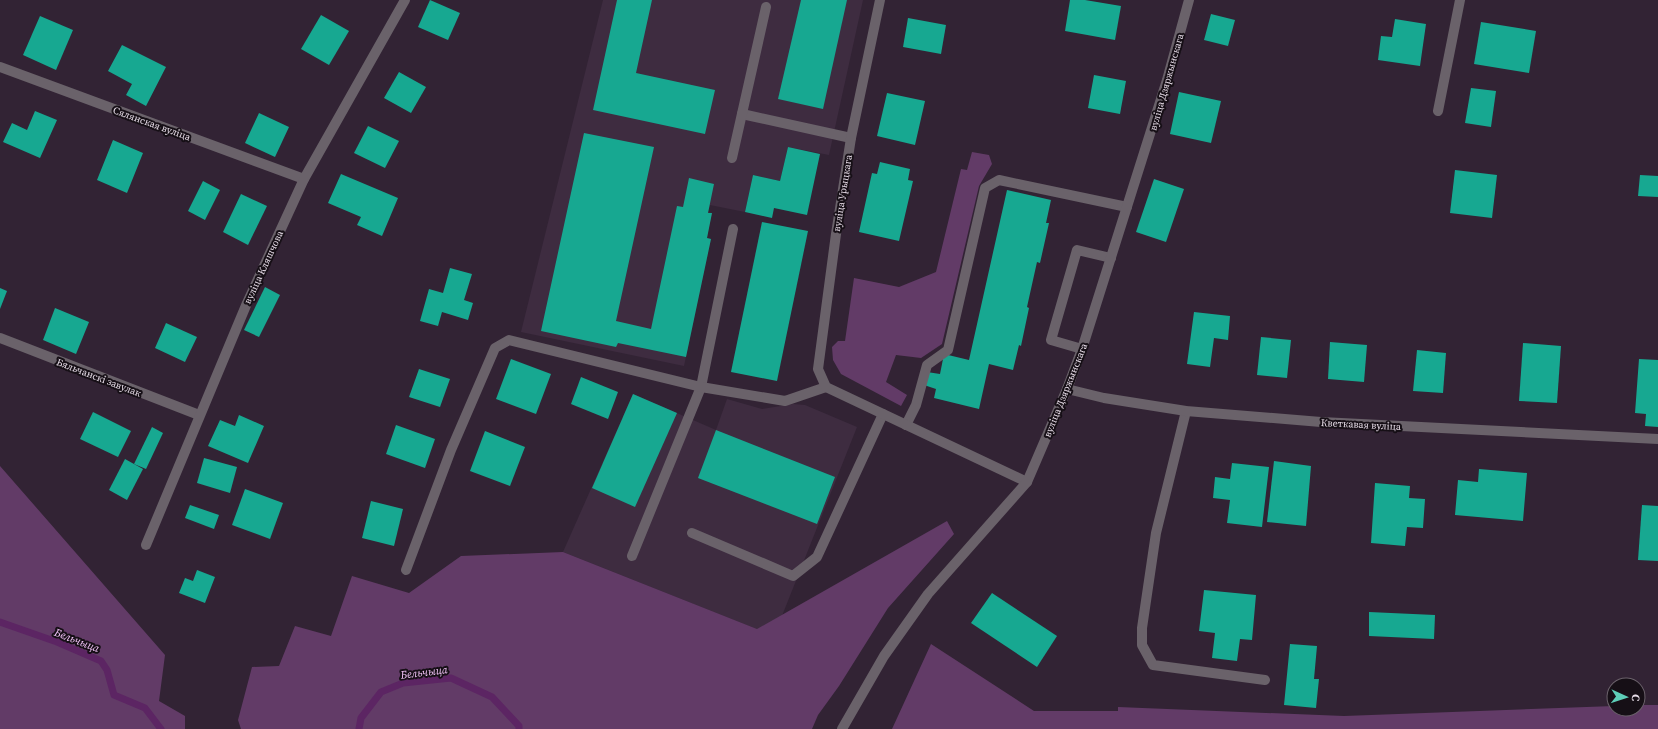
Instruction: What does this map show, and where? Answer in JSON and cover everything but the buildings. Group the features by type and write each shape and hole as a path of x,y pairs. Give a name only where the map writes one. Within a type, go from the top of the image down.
{"street":[{"name":"вуліца Кляшчова","path":"146,545 247,303 304,179 405,0"},
{"name":"вуліца Урыцкага","path":"826,387 818,369 836,234 851,138 880,0"},
{"name":"вуліца Дзяржынскага","path":"842,729 884,656 928,594 1027,482 1067,389 1082,349 1168,80 1189,0"},
{"path":"1438,111 1460,0"},
{"path":"732,158 766,7"},
{"name":"Сялянская вуліца","path":"0,67 304,179"},
{"path":"742,114 851,138"},
{"path":"906,424 916,405 927,365 948,350 985,188 999,180 1127,207"},
{"path":"632,556 701,387 733,228"},
{"path":"1082,349 1051,340 1076,250 1111,258"},
{"name":"Бяльчанскі завулак","path":"0,338 199,415"},
{"path":"406,570 461,428 496,348 509,340 701,387 785,401 826,387 1027,482"},
{"name":"Кветкавая вуліца","path":"1067,389 1104,398 1186,412 1321,422 1658,439"},
{"path":"1186,412 1156,533 1142,628 1142,646 1152,665 1265,680"},
{"path":"692,533 793,576 817,557 883,414"}],"shaded area":[{"path":"603,0 863,0 829,155 788,147 780,181 753,175 745,212 710,205 708,212 712,213 707,238 711,239 684,366 521,332"},
{"path":"972,152 989,155 992,164 979,186 942,344 921,358 896,355 886,382 907,395 901,406 841,374 833,360 832,347 838,341 845,341 854,278 899,287 936,272 961,169 967,170"},
{"path":"633,394 716,430 727,399 762,409 793,404 805,405 857,427 774,636 563,552"},
{"path":"0,466 165,655 159,701 185,716 185,729 0,729"},
{"path":"947,521 954,534 888,608 839,686 818,715 812,729 241,729 238,720 252,667 279,666 295,626 331,636 352,576 409,593 461,556 563,552 757,629"},
{"path":"931,644 1034,711 1118,711 1118,707 1344,716 1606,706 1606,717 1646,717 1646,705 1658,705 1658,729 892,729"}],"waterway":[{"name":"Бельчыца","path":"0,622 57,642 101,661 107,670 114,695 145,708 161,729"},
{"name":"Бельчыца","path":"359,729 361,718 381,692 403,683 451,678 492,697 519,726 519,729"}]}
